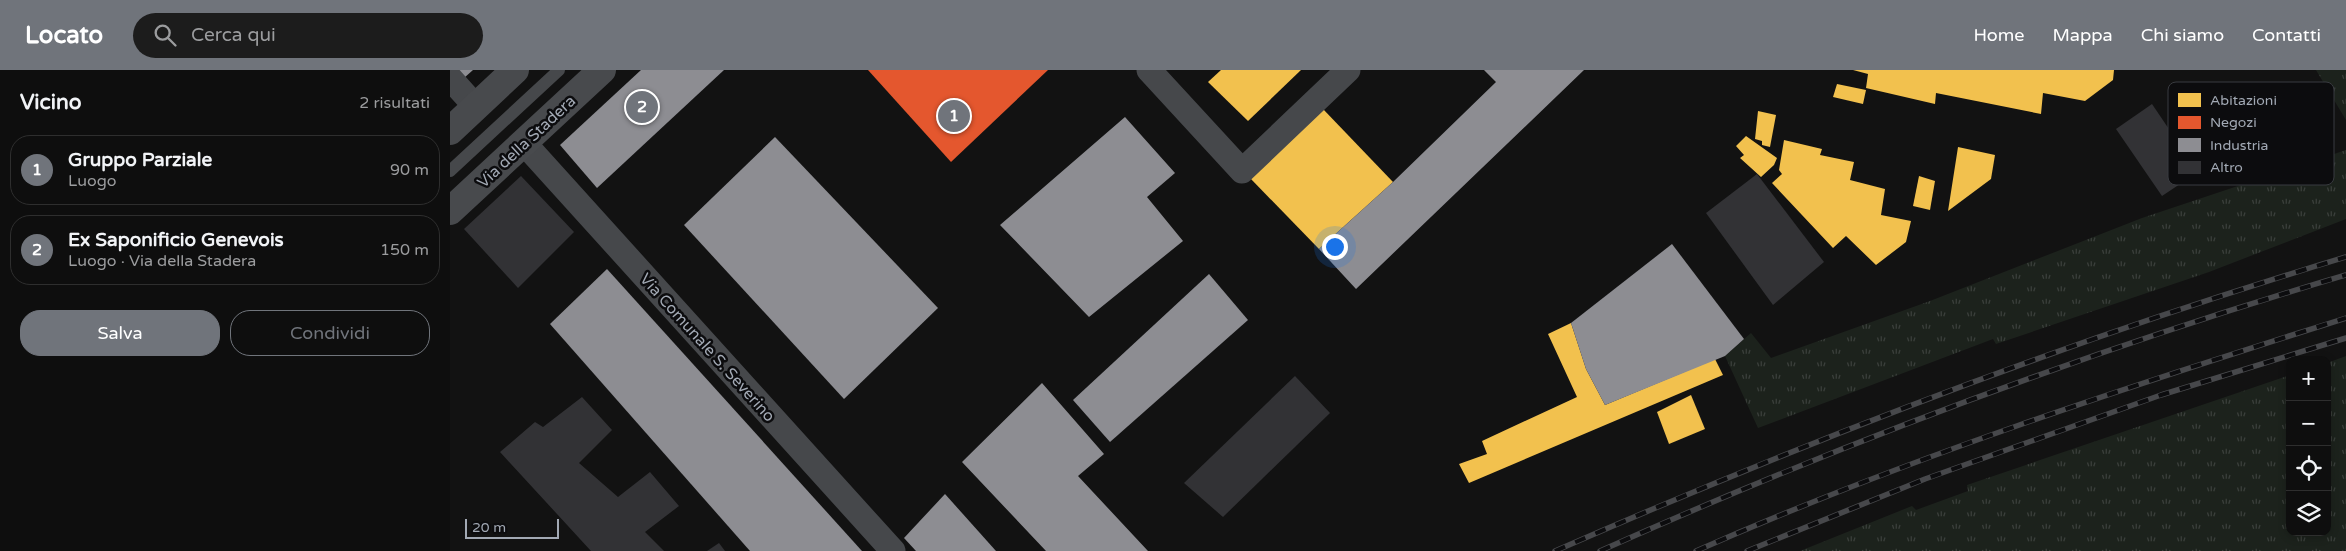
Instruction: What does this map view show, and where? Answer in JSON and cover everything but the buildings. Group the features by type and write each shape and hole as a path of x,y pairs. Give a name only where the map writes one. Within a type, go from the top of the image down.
{"main road":[{"path":"450,131 515,70"},
{"name":"Via della Stadera","path":"450,211 602,70"}],"street":[{"path":"1149,70 1242,171 1348,70"},
{"path":"450,78 476,107"},
{"name":"Via Comunale S. Severino","path":"524,143 893,551"}],"lane":[{"path":"450,170 559,70"}],"green space":[{"path":"2316,70 2346,70 2346,120 2334,100 2334,82 2323,82"},
{"path":"2346,150 2346,219 2209,272 1996,344 1993,339 1758,428 1725,356 1751,333 1771,358 1930,301 2142,218 2241,185 2334,185 2334,154"},
{"path":"2346,356 2346,551 1800,551 1912,506 1916,510 1968,491 1967,485 2286,376 2286,536 2331,536 2331,362"}],"railway":[{"path":"1555,551 1750,469 1946,392 2145,321 2346,257"},
{"path":"1600,551 1783,473 1968,401 2156,335 2346,275"},
{"path":"1696,551 1856,485 1937,455 2182,370 2346,318"},
{"path":"1747,551 1925,479 2161,395 2346,338"}],"place":[{"name":"Ex Saponificio Genevois","path":"642,107"},
{"name":"Gruppo Parziale","path":"954,116"}]}
